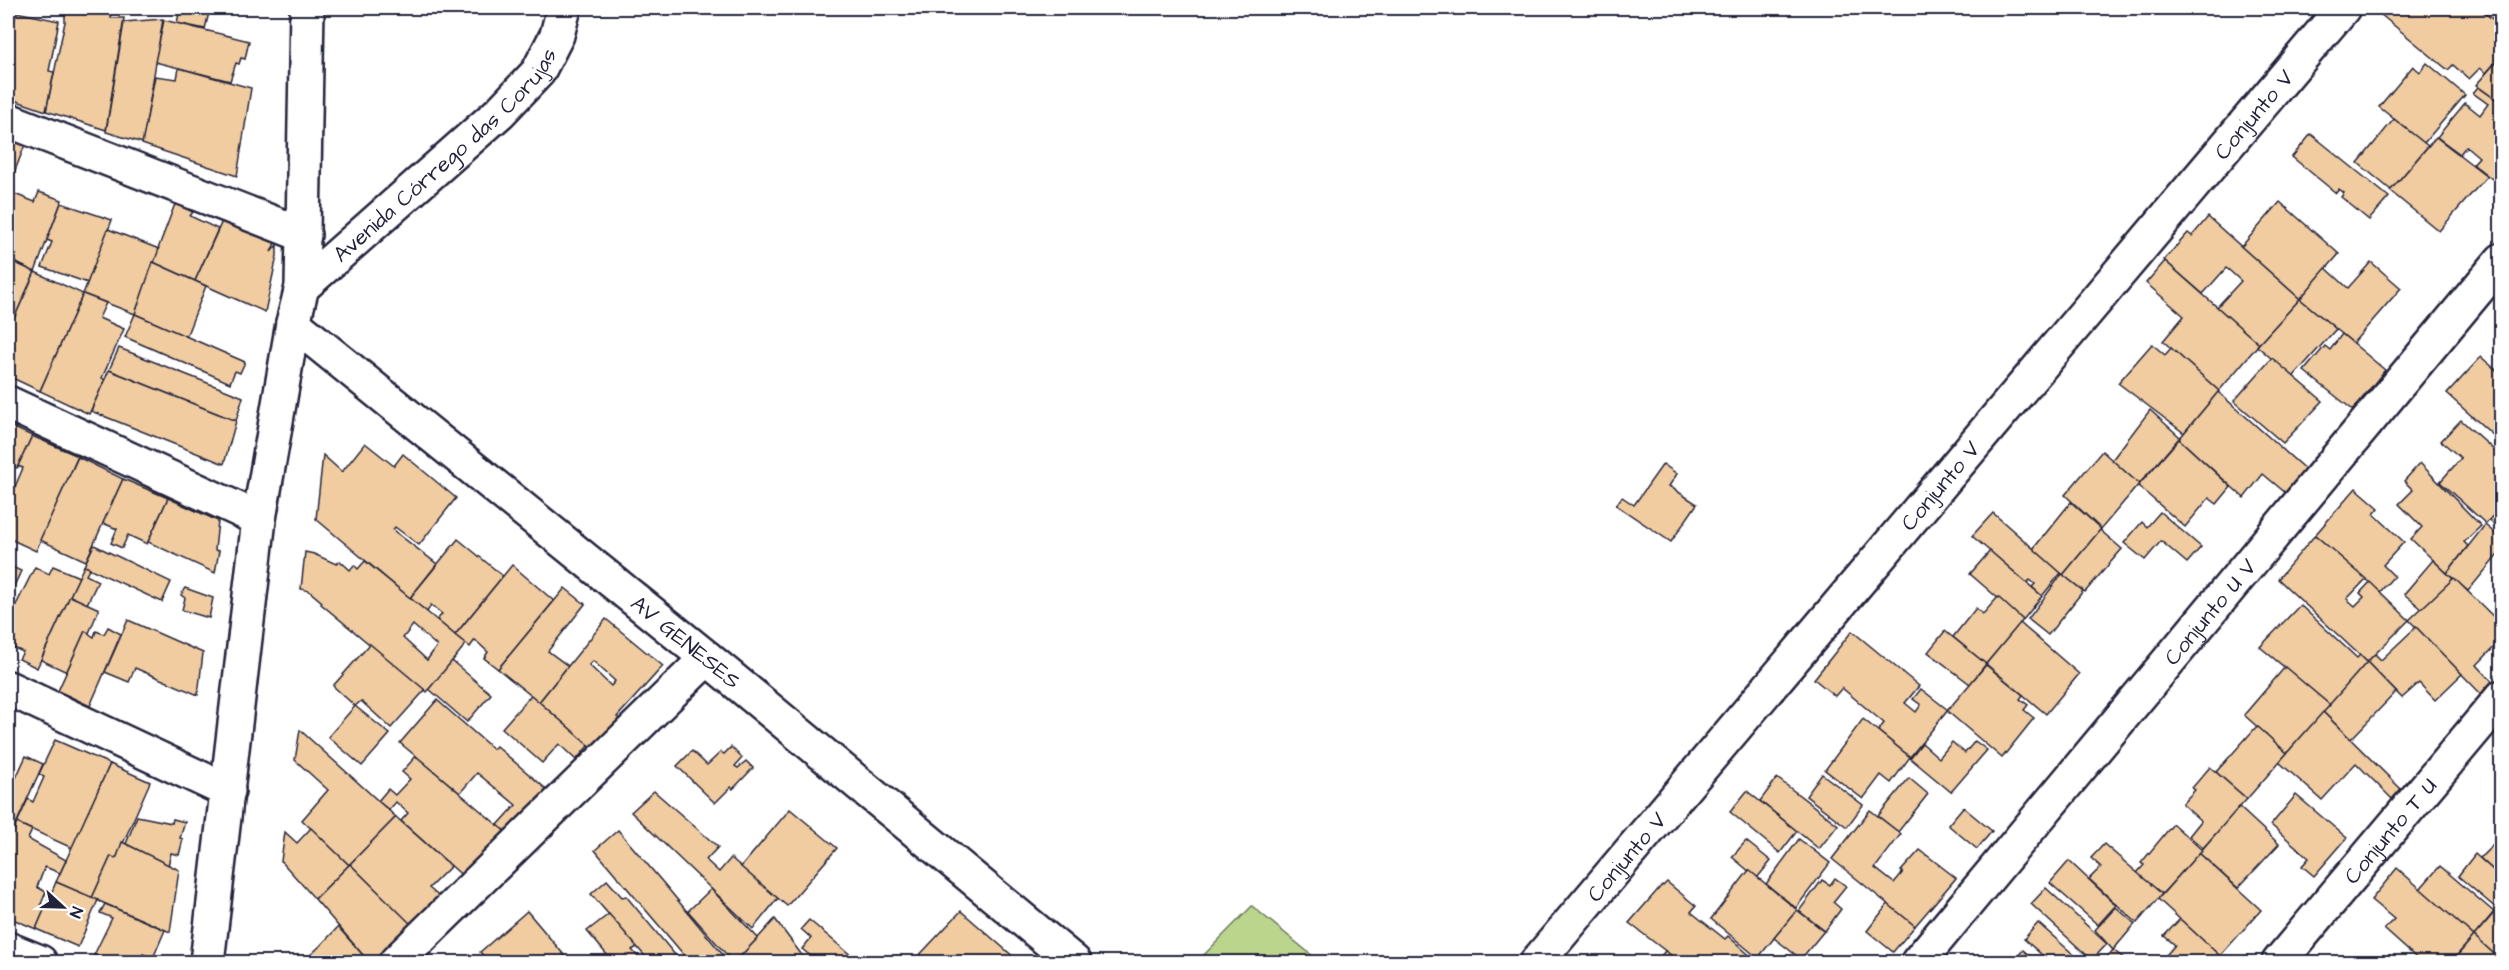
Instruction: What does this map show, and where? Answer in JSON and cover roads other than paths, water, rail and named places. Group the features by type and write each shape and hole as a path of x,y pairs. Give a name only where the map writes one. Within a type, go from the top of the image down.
{"street":[{"path":"207,963 260,519 293,323 302,287 307,8"},
{"name":"Avenida Córrego das Corujas","path":"302,287 500,112 538,72 556,35 564,8"},
{"name":"Conjunto V","path":"1537,963 2343,8"},
{"path":"8,120 304,235"},
{"name":"Conjunto U V","path":"1918,963 2502,260"},
{"name":"AV GENESES","path":"293,323 707,658 1060,959"},
{"path":"8,403 260,519"},
{"path":"396,963 707,658"},
{"path":"8,688 228,791"},
{"name":"Conjunto T U","path":"2279,963 2502,697"},
{"path":"8,949 40,963"}]}
